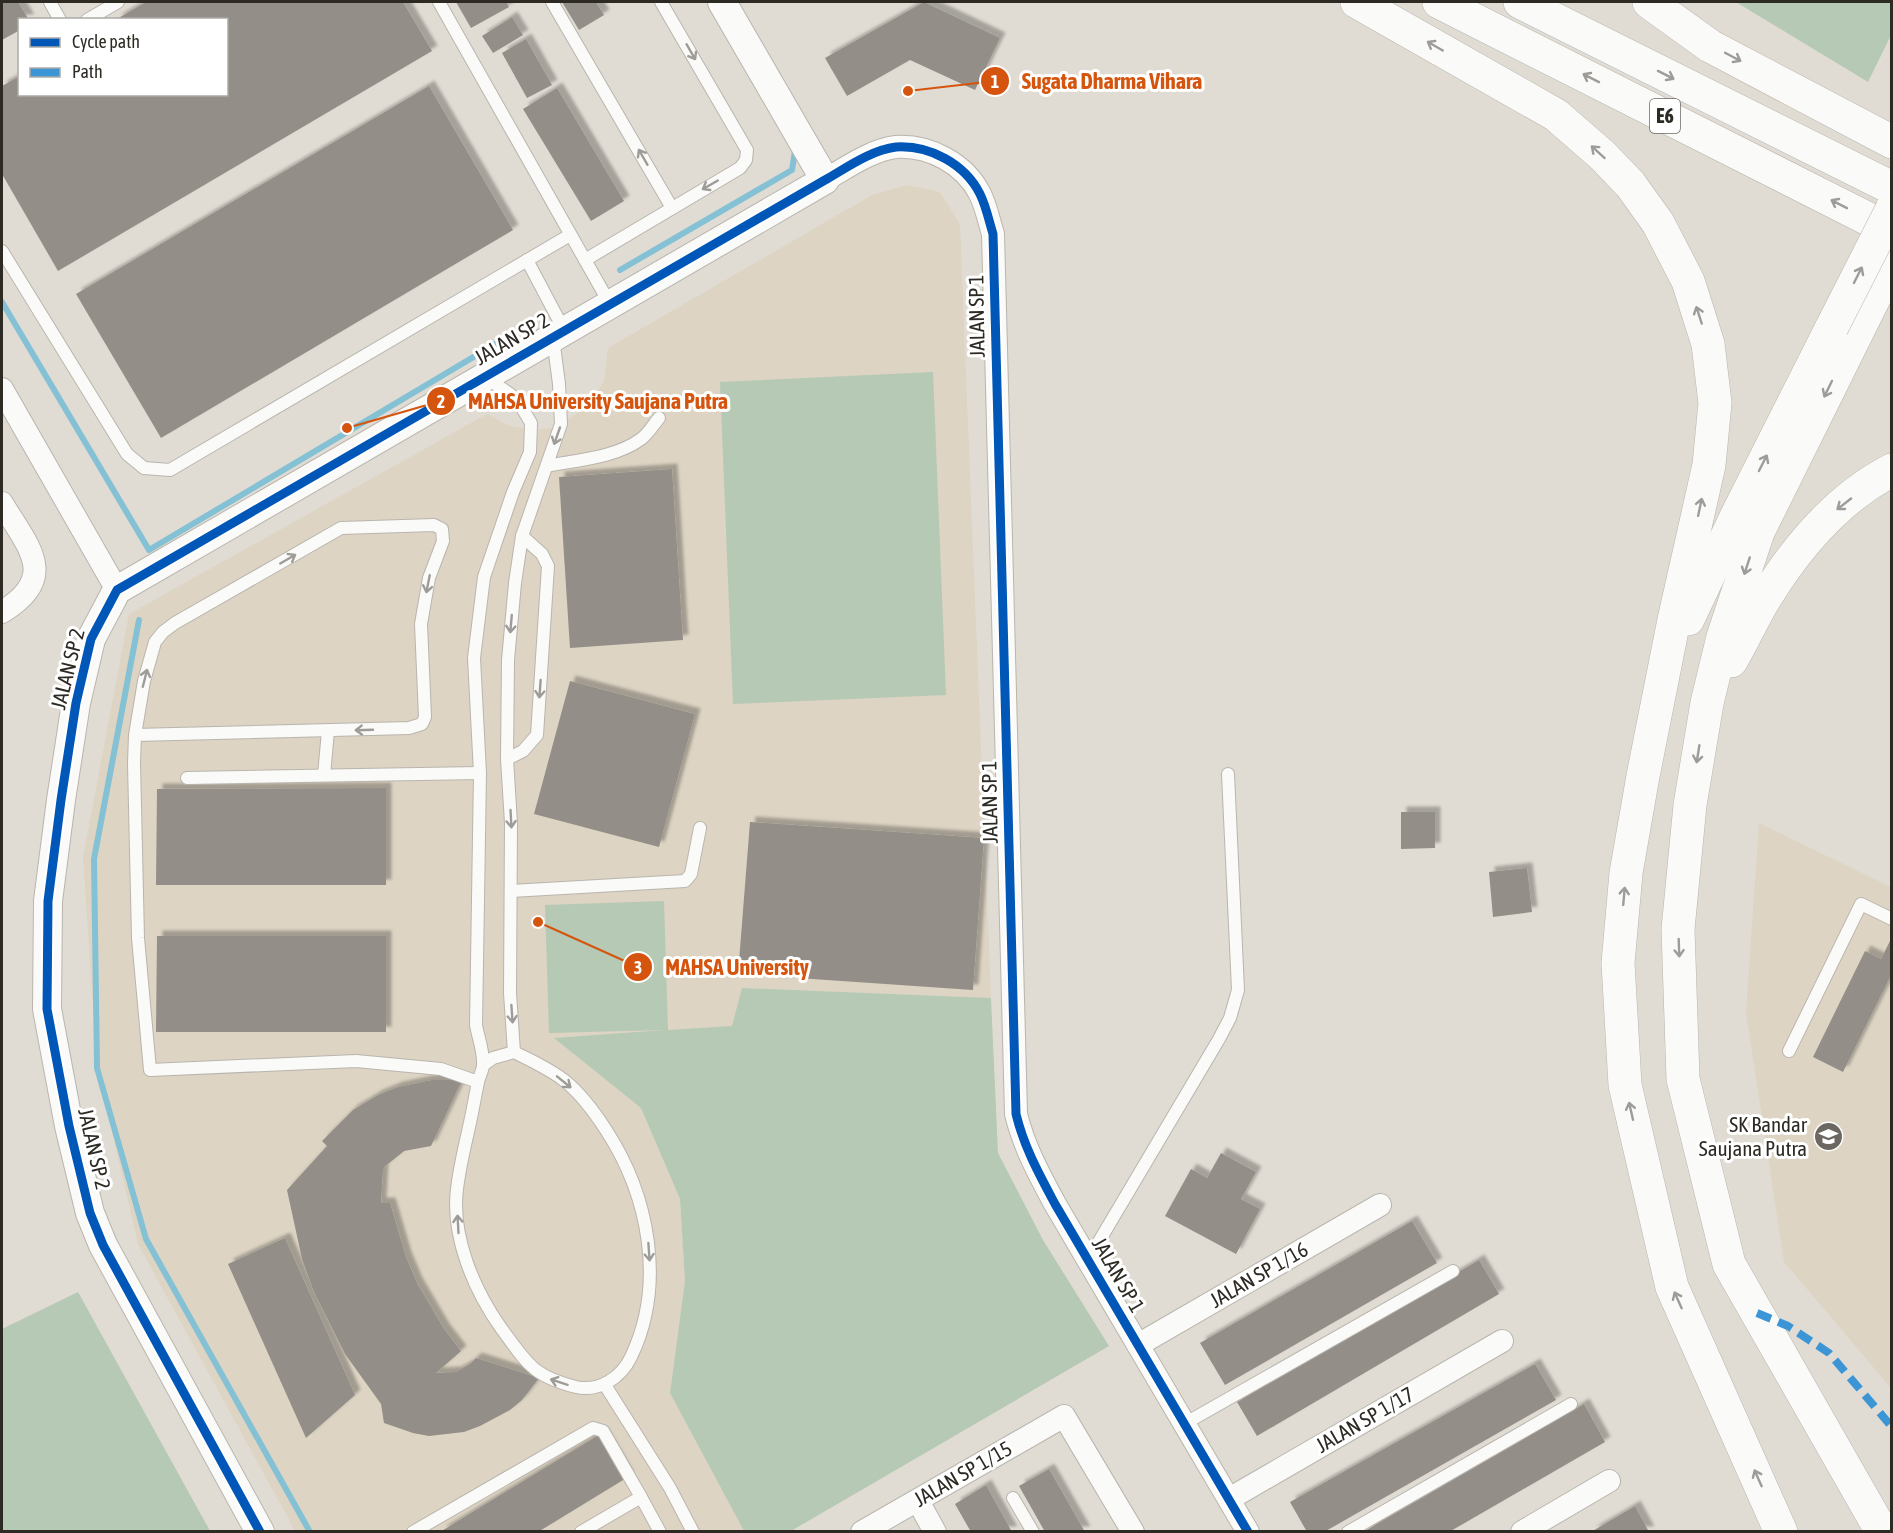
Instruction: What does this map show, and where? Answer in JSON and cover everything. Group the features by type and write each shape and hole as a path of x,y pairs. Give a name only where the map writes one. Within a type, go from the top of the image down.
{"highway":[{"path":"1357,2 1556,115 1602,155 1630,184 1658,222 1688,281 1708,344 1714,403 1709,465 1674,620 1626,873 1618,963 1625,1085 1672,1287 1781,1532"},
{"name":"E6","path":"1439,2 1892,231"},
{"name":"E6","path":"1520,2 1892,188"},
{"path":"1649,2 1710,46 1892,142"},
{"path":"1882,1532 1729,1264 1683,1079 1678,929 1690,805 1707,703 1723,637 1758,532 1843,332 1892,208"},
{"path":"1666,667 1737,514 1843,332 1892,262"},
{"path":"1707,703 1764,600 1803,545 1838,508 1892,470"}],"street":[{"path":"722,2 825,180"},
{"name":"JALAN SP 1","path":"825,180 866,157 885,150 895,147 924,149 947,159 966,174 981,195 993,234 1016,1114 1021,1136 1034,1166 1248,1532"},
{"name":"JALAN SP 2","path":"260,1532 103,1245 90,1213 69,1126 47,1009 48,901 60,800 74,714 91,639 117,590 825,180"},
{"path":"4,398 117,590"},
{"path":"2,503 31,552 35,566 30,590 2,612"},
{"name":"JALAN SP 1/16","path":"1138,1345 1380,1205"},
{"name":"JALAN SP 1/17","path":"1229,1499 1502,1341"},
{"name":"JALAN SP 1/15","path":"862,1532 1064,1416 1132,1532"},
{"path":"1522,1532 1609,1481"},
{"path":"918,1501 935,1532"}],"lane":[{"path":"50,2 59,18"},
{"path":"90,18 118,2"},
{"path":"439,2 610,304"},
{"path":"552,2 672,208"},
{"path":"585,260 740,168 746,160 747,150 661,2"},
{"path":"2,250 127,454 144,468 170,470 570,235"},
{"path":"514,1052 510,993 511,823 507,759 508,660 514,583 522,536 561,424 558,333 527,260"},
{"path":"483,1065 493,1058 514,1052 567,1082 595,1113 621,1152 638,1196 648,1236 651,1274 645,1322 627,1366 605,1385 587,1389 554,1381 533,1370 491,1313 474,1281 459,1234 457,1191 483,1065 476,1025 480,773 474,658 484,577 513,492 530,452 531,423 521,406 510,394 484,376"},
{"path":"547,466 626,448 643,438 659,418"},
{"path":"135,735 409,729 422,724 425,717 421,624 429,578 443,541 442,529 434,525 341,528 175,623 154,642 144,681 135,735 138,938 150,1070 356,1061 441,1069 478,1082"},
{"path":"507,759 523,751 537,735 547,589 548,566 542,554 522,536"},
{"path":"324,775 328,731"},
{"path":"187,778 480,773"},
{"path":"1088,1260 1230,1018 1238,990 1228,774"},
{"path":"511,891 685,881 691,874 700,828"},
{"path":"1789,1051 1861,904 1892,919"},
{"path":"1184,1424 1453,1271"},
{"path":"605,1385 670,1488 693,1532"},
{"path":"1348,1532 1571,1404"},
{"path":"413,1532 593,1428 603,1431 660,1532"},
{"path":"581,1532 641,1497"},
{"path":"1013,1498 1033,1532"}],"shaded area":[{"path":"907,185 940,192 960,224 991,998 742,988 733,1026 554,1038 641,1108 680,1199 685,1281 670,1393 744,1531 295,1531 138,1244 97,1067 83,857 129,614 487,414 507,425 531,430 553,428 574,416 590,403 604,381 608,348 872,195"},
{"name":"SK Bandar Saujana Putra","path":"1759,823 1891,887 1891,1388 1784,1262 1746,1013"}],"green space":[{"path":"1736,2 1891,2 1891,35 1868,82"},
{"path":"933,372 946,695 733,704 720,382"},
{"path":"664,901 668,1030 732,1026 742,988 991,998 998,1153 1043,1240 1109,1346 791,1531 744,1531 670,1393 685,1281 680,1199 641,1108 554,1038 664,1030 549,1033 545,905"},
{"path":"78,1292 210,1531 2,1531 2,1329"}],"building":[{"path":"2,2 18,2 28,18 18,18 18,31 2,40"},
{"path":"146,2 403,2 432,51 58,271 2,174 2,86 18,77 18,96 228,96 228,18 118,18"},
{"path":"456,2 506,2 509,7 471,28"},
{"path":"562,2 596,2 604,15 579,30"},
{"path":"924,2 1000,38 975,90 910,60 847,96 825,58"},
{"path":"512,17 523,35 493,53 482,36"},
{"path":"526,39 552,85 527,98 502,53"},
{"path":"429,86 513,230 161,438 76,294"},
{"path":"557,88 624,201 591,221 523,109"},
{"path":"672,469 683,640 570,648 559,477"},
{"path":"570,681 695,714 659,847 534,814"},
{"path":"386,788 386,885 156,885 157,789"},
{"path":"1401,812 1435,812 1435,848 1401,849"},
{"path":"750,822 984,838 973,990 738,974"},
{"path":"1527,868 1532,912 1493,917 1489,872"},
{"path":"157,936 386,936 386,1032 156,1032"},
{"path":"1892,937 1892,973 1843,1072 1813,1057 1865,951 1881,959"},
{"path":"432,1080 462,1080 431,1146 404,1151 383,1168 381,1203 390,1203 406,1257 417,1283 444,1329 461,1351 436,1373 456,1372 476,1358 539,1378 522,1400 510,1410 480,1426 464,1432 429,1436 384,1423 381,1404 345,1354 314,1292 302,1259 287,1190 327,1146 322,1141 353,1110 378,1095 398,1087"},
{"path":"1221,1153 1256,1172 1241,1199 1260,1209 1236,1254 1165,1216 1191,1169 1207,1178"},
{"path":"1412,1221 1437,1263 1225,1385 1200,1343"},
{"path":"285,1238 355,1395 306,1438 228,1264"},
{"path":"1479,1260 1499,1294 1257,1436 1237,1402"},
{"path":"1535,1364 1556,1400 1324,1532 1307,1532 1290,1502"},
{"path":"1584,1404 1605,1442 1449,1532 1363,1532"},
{"path":"602,1433 628,1477 538,1532 440,1532"},
{"path":"1049,1469 1085,1532 1045,1532 1019,1486"},
{"path":"986,1485 1012,1532 971,1532 955,1504"},
{"path":"1635,1506 1649,1532 1591,1532"}],"waterway":[{"path":"620,270 792,170 794,149"},
{"path":"2,302 149,550 524,327"},
{"path":"139,620 94,859 97,1068 146,1239 310,1532"}],"marked path":[{"path":"1757,1313 1788,1326 1829,1353 1892,1427"}],"cycle path":[{"path":"260,1532 103,1245 90,1213 69,1126 47,1009 48,901 76,703 91,639 117,590 850,165 877,152 896,147 921,149 956,165 980,194 993,234 1016,1114 1019,1126 1055,1204 1248,1532"}],"place":[{"name":"Sugata Dharma Vihara","path":"908,91"},
{"name":"MAHSA University Saujana Putra","path":"347,428"},
{"name":"MAHSA University","path":"538,922"},
{"name":"SK Bandar Saujana Putra","path":"1828,1137"}]}
